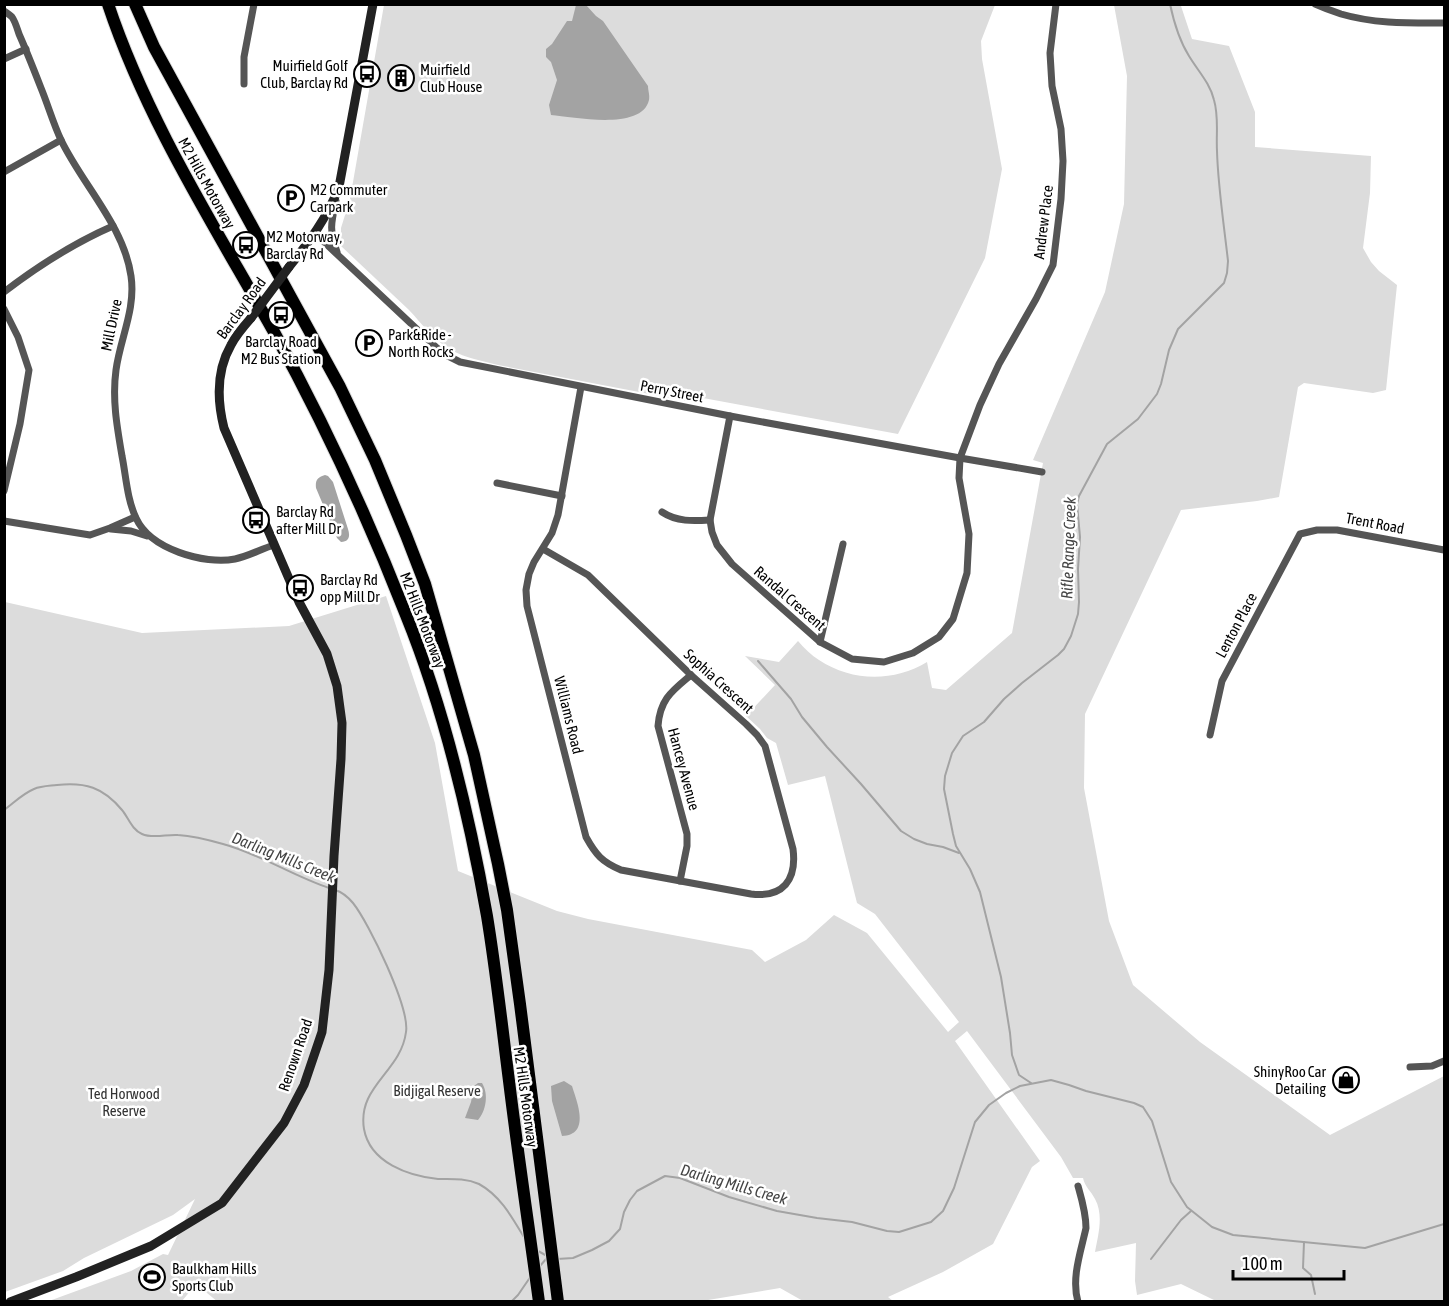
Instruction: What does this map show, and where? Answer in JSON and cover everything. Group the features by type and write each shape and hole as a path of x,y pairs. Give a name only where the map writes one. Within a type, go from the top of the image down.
{"highway":[{"name":"M2 Hills Motorway","path":"108,4 150,108 297,375 345,474 402,604 421,654 447,736 476,858 494,967 539,1302"},
{"name":"M2 Hills Motorway","path":"135,4 164,66 340,387 375,460 425,584 474,755 507,910 558,1302"}],"main road":[{"name":"Barclay Road","path":"313,629 299,602 224,428 219,406 219,382 232,342 328,214 339,187 373,4"},
{"name":"Renown Road","path":"10,1302 151,1246 222,1203 284,1123 304,1085 322,1032 329,970 342,723 337,686 327,654 313,629"}],"street":[{"path":"244,84 244,57 254,4"},
{"name":"Andrew Place","path":"960,458 980,405 999,364 1053,265 1063,161 1061,129 1052,86 1050,53 1056,4"},
{"path":"1315,4 1343,15 1374,21 1444,23"},
{"name":"Mill Drive","path":"4,12 13,18 61,140 113,226 128,258 132,278 132,303 118,357 114,398 130,500 138,523 150,537 168,547 196,557 218,560 237,558 274,545"},
{"path":"4,59 26,49"},
{"path":"4,172 61,140"},
{"path":"337,254 331,228 339,187"},
{"path":"4,292 32,271 87,237 113,226"},
{"name":"Perry Street","path":"314,234 436,348 452,359 472,366 730,416 1042,472"},
{"path":"4,309 18,337 29,370 20,424 4,491"},
{"name":"Williams Road","path":"581,387 558,515 552,533 534,562 526,590 527,606 586,837 595,853 606,864 621,870 763,896 775,893 786,883"},
{"name":"Randal Crescent","path":"730,416 710,520 717,545 728,560 820,642 852,659 884,662 913,653 939,637 952,619 967,573 969,534 959,478 960,458"},
{"path":"497,483 562,496"},
{"path":"662,512 675,519 710,520"},
{"path":"4,521 90,535 135,517"},
{"path":"107,530 131,531 150,537"},
{"name":"Trent Road","path":"1300,534 1317,530 1337,530 1444,550"},
{"name":"Lenton Place","path":"1210,735 1222,681 1300,534"},
{"path":"820,642 843,544"},
{"name":"Sophia Crescent","path":"543,549 588,575 691,675 757,735 765,746 793,849 795,862 793,872 786,883"},
{"name":"Hancey Avenue","path":"680,881 687,834 658,726 663,702 669,693 691,675"},
{"path":"1410,1067 1432,1066 1444,1061"},
{"path":"1076,1301 1077,1272 1086,1228 1085,1208 1078,1186"}],"green space":[{"path":"384,5 995,5 981,41 982,59 1002,169 985,258 898,434 703,398 702,404 498,365 462,355 440,342 341,246 341,228 350,199"},
{"name":"Bidjigal Reserve","path":"1114,5 1182,5 1192,39 1229,46 1255,112 1255,147 1371,156 1370,193 1363,248 1379,271 1397,285 1386,390 1373,393 1304,383 1298,387 1279,497 1181,510 1085,714 1084,788 1109,921 1133,985 1200,1042 1330,1135 1444,1076 1444,1301 1216,1301 1181,1284 1137,1295 1136,1243 1095,1252 1100,1225 1098,1205 1083,1178 1073,1178 1061,1157 967,1031 955,1041 1040,1161 1032,1167 993,1244 943,1272 888,1297 893,1301 803,1301 780,1288 696,1302 218,1302 196,1284 182,1301 49,1301 131,1271 163,1254 168,1255 195,1199 173,1215 84,1258 63,1271 5,1292 5,602 142,633 289,626 386,596 435,743 458,871 557,911 752,950 765,962 806,940 834,915 867,933 948,1032 959,1022 875,914 857,903 825,776 788,785 776,743 767,738 746,716 775,685 745,656 779,662 798,641 819,660 832,667 859,676 873,677 901,673 927,662 932,688 946,690 1012,633 1043,463 1033,460 1105,292 1124,204 1127,76"}],"shaded area":[{"path":"576,5 586,5 603,21 648,86 649,100 644,110 634,116 606,120 551,115 549,105 557,80 551,62 546,57 546,49 552,44 567,21 572,21"},
{"path":"325,475 333,482 348,529 349,538 344,542 337,538 316,488 318,479"},
{"path":"564,1081 572,1086 580,1117 576,1130 562,1136 552,1101 551,1086"},
{"path":"482,1083 485,1092 486,1102 483,1112 478,1120 465,1118 474,1086"}],"waterway":[{"name":"Rifle Range Creek","path":"1031,1083 1019,1075 1012,1055 1001,977 980,892 956,846 944,789 945,776 952,753 963,736 984,722 1004,699 1064,649 1078,614 1080,537 1077,504 1079,496 1107,444 1138,419 1157,394 1169,350 1178,329 1224,283 1227,273 1228,261 1218,165 1216,106 1210,88 1182,44 1170,4"},
{"path":"758,661 791,699 802,717 827,747 901,831 927,844 959,853"},
{"name":"Darling Mills Creek","path":"4,810 26,793 37,788 67,784 85,786 108,796 122,810 136,830 142,834 201,838 237,848 329,888"},
{"name":"Darling Mills Creek","path":"335,890 351,901 369,928 387,966 406,1020 406,1032 402,1046 367,1101 364,1129 368,1141 382,1159 403,1171 438,1179 464,1180 479,1184 500,1201 525,1239"},
{"name":"Darling Mills Creek","path":"557,1259 573,1258 609,1241 620,1229 624,1212 637,1191 665,1176 680,1178 729,1197 777,1211 852,1222 887,1231 899,1232 931,1222 943,1211 954,1188 975,1122 989,1105 1020,1086 1051,1080 1143,1107 1152,1121 1171,1182 1187,1207 1212,1227 1233,1235 1365,1248 1444,1224"},
{"path":"1151,1259 1181,1220 1191,1211"},
{"path":"1304,1242 1303,1268 1311,1275 1315,1294"},
{"name":"Darling Mills Creek","path":"538,1251 549,1257"},
{"path":"539,1267 547,1258"},
{"path":"511,1302 531,1276"}],"place":[{"name":"Muirfield Golf Club, Barclay Rd","path":"367,74"},
{"name":"Muirfield Club House","path":"401,78"},
{"name":"M2 Commuter Carpark","path":"291,198"},
{"name":"M2 Motorway, Barclay Rd","path":"246,245"},
{"name":"Barclay Road M2 Bus Station","path":"281,315"},
{"name":"Park&Ride - North Rocks","path":"369,343"},
{"name":"Barclay Rd after Mill Dr","path":"256,520"},
{"name":"Barclay Rd opp Mill Dr","path":"300,588"},
{"name":"ShinyRoo Car Detailing","path":"1346,1080"},
{"name":"Baulkham Hills Sports Club","path":"152,1277"}],"park label":[{"name":"Ted Horwood Reserve","path":"124,1102"}]}
